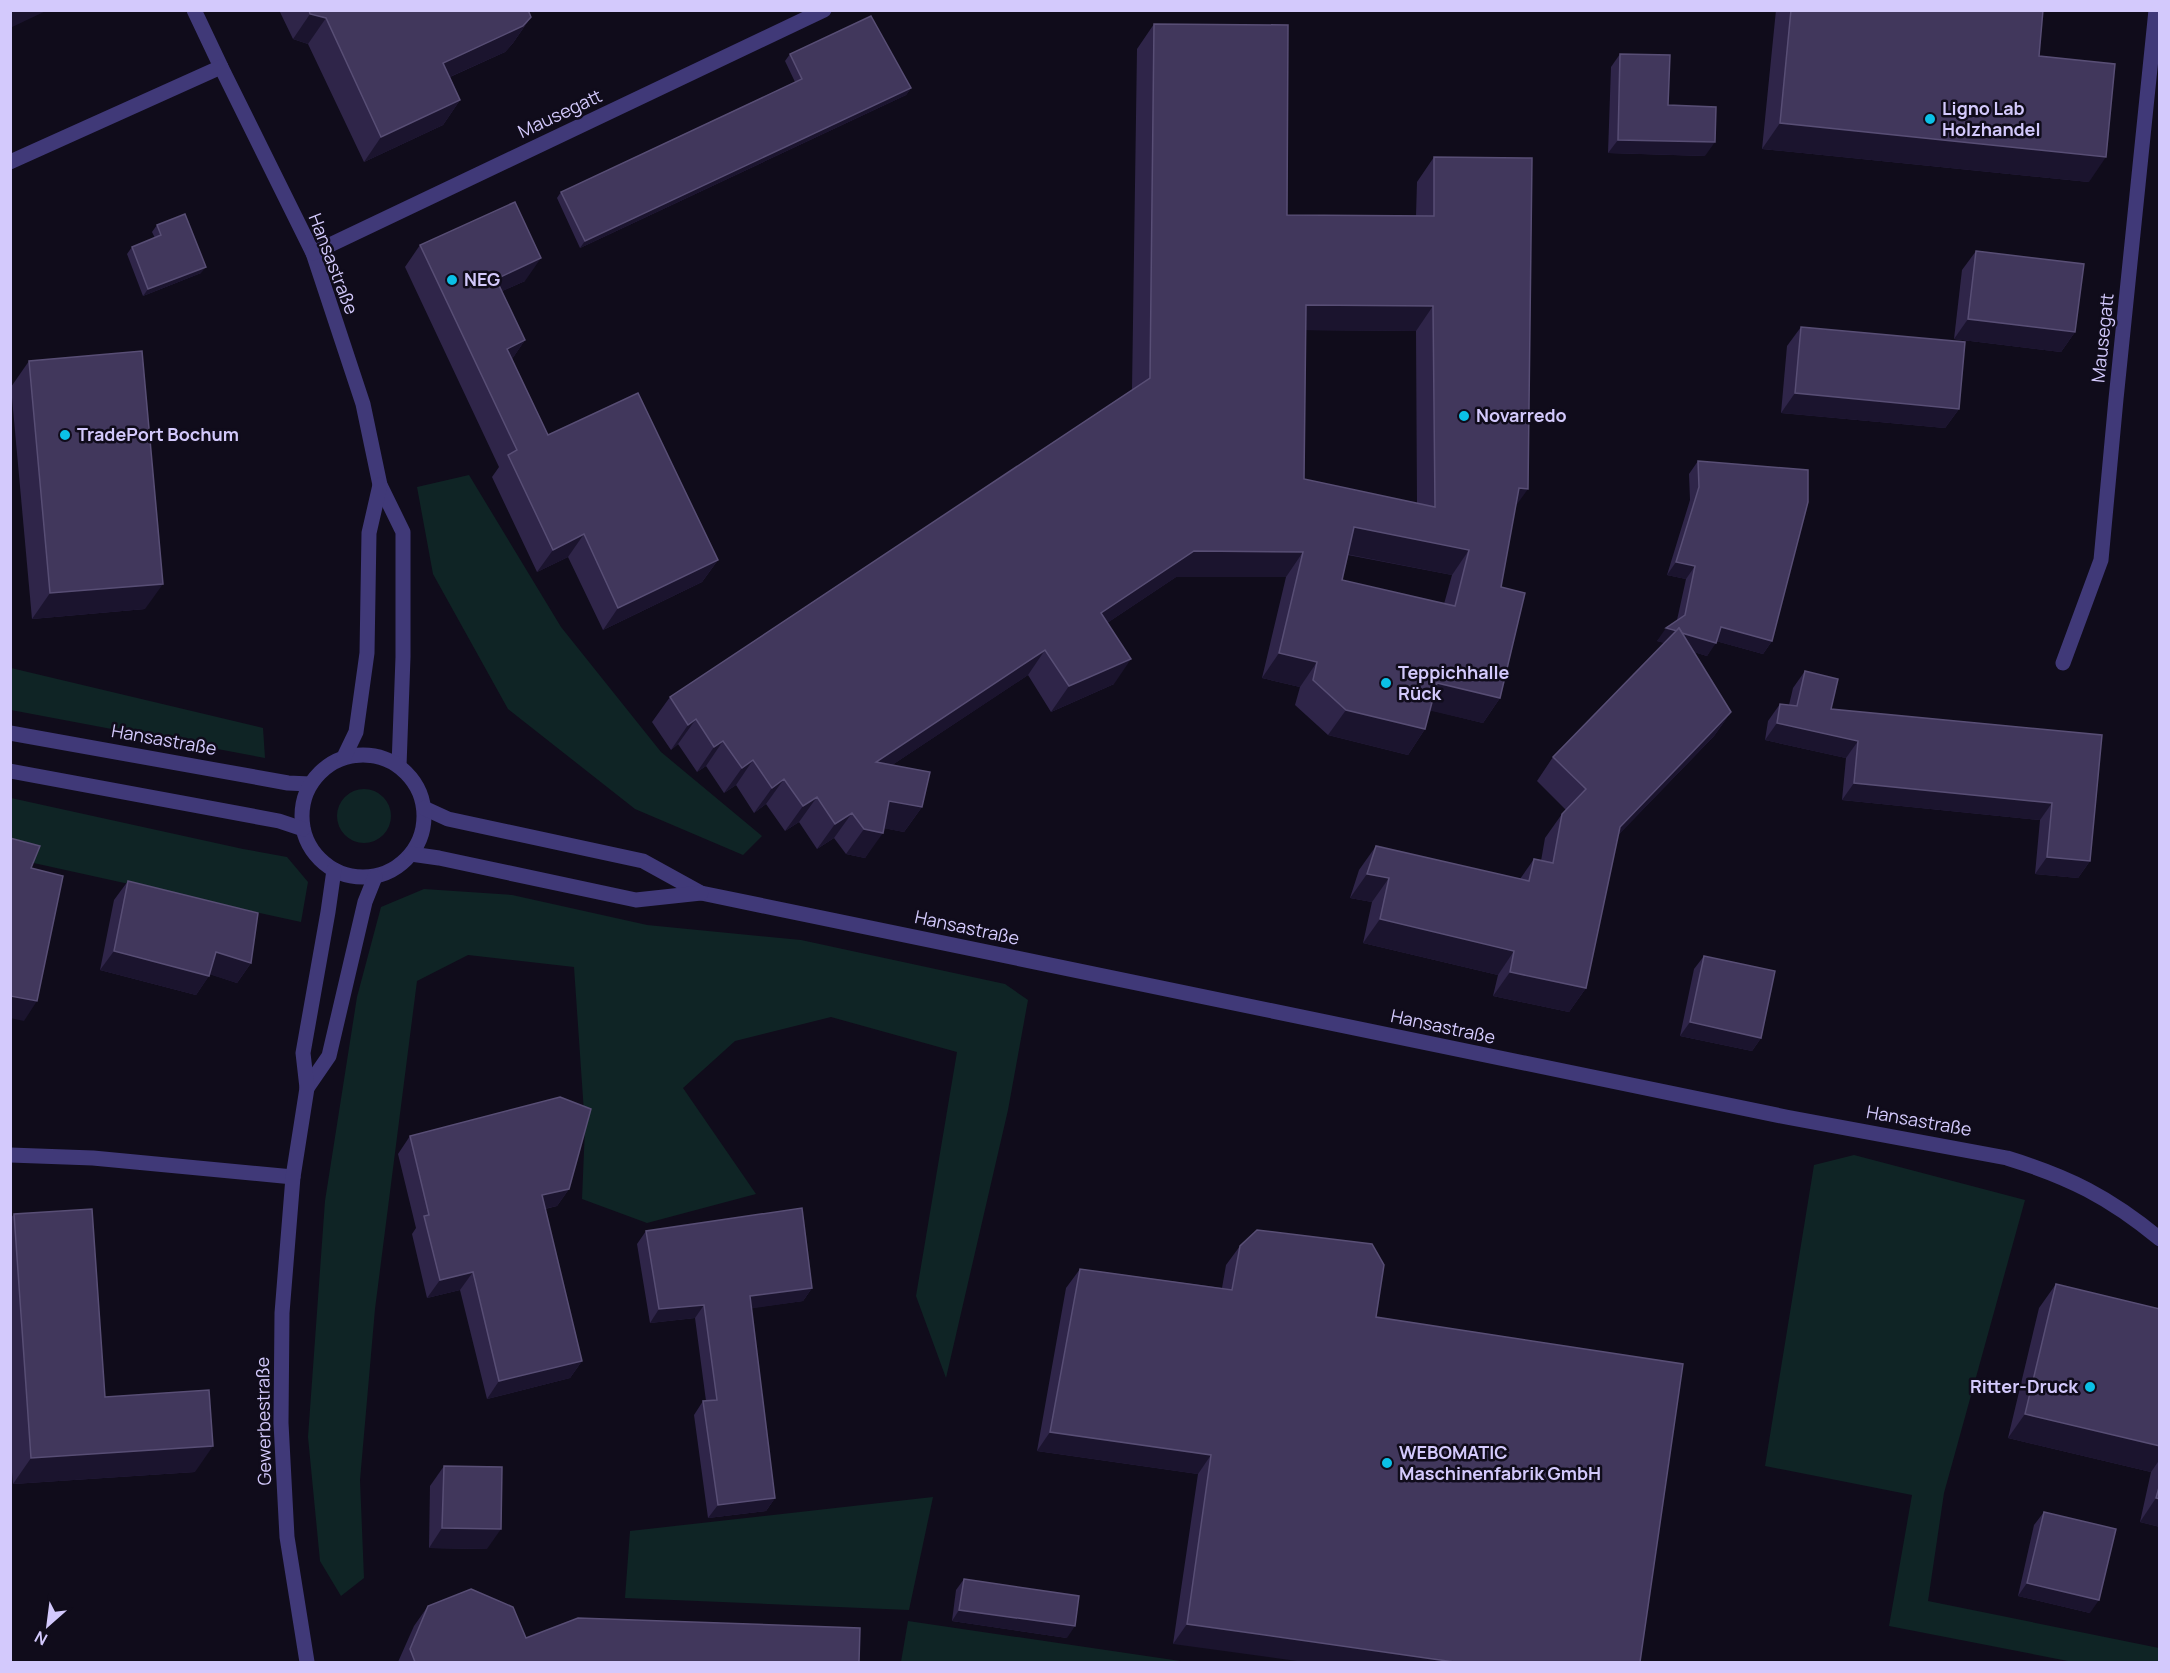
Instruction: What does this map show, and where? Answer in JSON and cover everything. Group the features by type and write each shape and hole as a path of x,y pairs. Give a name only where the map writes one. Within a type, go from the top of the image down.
{"street":[{"name":"Hansastraße","path":"194,10 313,253 363,404 380,485 403,532 403,657 399,766"},
{"name":"Mausegatt","path":"313,253 824,10"},
{"name":"Mausegatt","path":"2063,663 2101,560 2156,10"},
{"path":"10,162 221,67"},
{"name":"Hansastraße","path":"344,757 356,732 367,653 369,533 380,485"},
{"name":"Hansastraße","path":"10,733 288,783 310,784"},
{"path":"363,754 382,757 399,766 411,777 420,792 424,808 424,824 420,840 411,854 401,864 375,877 354,877 334,870 320,860 309,846 303,829 301,813 310,784 319,773 331,763 344,757 363,754"},
{"path":"10,771 279,821 303,829"},
{"name":"Hansastraße","path":"424,808 448,819 643,861 701,893 1774,1115 2007,1158 2052,1173 2094,1192 2160,1239"},
{"name":"Hansastraße","path":"411,854 636,900 701,893"},
{"name":"Gewerbestraße","path":"307,1662 287,1537 281,1423 282,1313 293,1177 307,1088 303,1053 334,870"},
{"name":"Gewerbestraße","path":"307,1088 329,1056 365,902 375,877"},
{"path":"10,1155 93,1158 293,1177"}],"green space":[{"path":"469,475 561,627 661,752 762,836 743,855 635,809 508,709 433,574 417,487"},
{"path":"11,668 263,728 265,758 11,710"},
{"path":"364,789 374,791 383,797 389,806 391,816 389,826 383,835 374,841 364,843 354,841 345,835 339,826 337,816 339,806 345,797 354,791"},
{"path":"11,798 287,857 308,882 301,922 11,858"},
{"path":"424,889 512,895 647,925 801,940 1005,984 1028,1000 1008,1110 946,1378 916,1296 957,1052 831,1017 735,1041 683,1088 756,1194 647,1223 582,1199 585,1127 574,967 468,955 417,981 375,1309 360,1480 364,1578 341,1596 320,1561 308,1437 325,1201 357,997 381,907"},
{"path":"1854,1155 2025,1200 1944,1493 1928,1601 2159,1648 2159,1662 2073,1662 1889,1626 1912,1495 1765,1466 1814,1165"},
{"path":"933,1497 909,1610 625,1598 630,1531"},
{"path":"908,1621 1187,1662 901,1662"}],"building":[{"path":"309,10 528,10 531,17 523,26 443,63 460,100 381,137 326,18 310,14"},
{"name":"Ligno Lab Holzhandel","path":"1791,10 2043,10 2039,56 2115,64 2106,157 1780,123"},
{"path":"871,16 911,88 585,241 561,192 802,79 790,54"},
{"path":"1154,24 1288,25 1287,215 1434,216 1434,157 1532,158 1528,489 1519,488 1501,587 1525,593 1500,698 1437,683 1425,729 1346,710 1313,680 1317,662 1279,653 1303,552 1194,551 1101,613 1131,659 1069,686 1045,650 876,762 930,772 922,807 889,801 883,833 864,829 852,813 835,824 817,797 803,806 784,779 772,788 753,760 742,768 723,741 714,747 696,719 688,725 670,697 1150,378","holes":["1306,305 1433,306 1435,507 1304,479","1354,527 1469,550 1455,606 1342,580"]},
{"path":"1620,54 1670,55 1668,105 1716,107 1715,142 1618,140"},
{"path":"515,202 541,258 496,279 525,340 507,349 548,435 638,393 718,560 618,608 584,534 553,550 508,455 517,450 420,245"},
{"path":"185,214 206,267 148,289 132,247 161,235 157,225"},
{"path":"1976,251 2084,264 2075,332 1968,319"},
{"path":"1801,327 1965,342 1959,409 1795,393"},
{"path":"142,351 163,584 50,593 29,361"},
{"path":"1698,461 1808,470 1808,502 1772,641 1721,627 1716,643 1682,633 1679,628 1677,631 1666,628 1685,615 1695,566 1676,562 1699,487"},
{"path":"1679,628 1731,712 1620,827 1586,988 1510,972 1514,951 1380,919 1389,878 1367,874 1376,846 1529,881 1534,859 1553,863 1562,814 1586,789 1553,757"},
{"path":"1805,671 1838,679 1831,709 2102,735 2090,861 2047,857 2052,803 1854,783 1858,741 1777,723 1780,704 1797,706"},
{"path":"10,838 40,846 31,868 63,876 37,1001 10,996"},
{"path":"128,881 258,913 251,963 216,952 209,976 114,951"},
{"path":"1704,956 1775,971 1761,1038 1690,1022"},
{"path":"560,1097 591,1109 569,1189 542,1195 582,1361 499,1381 473,1272 440,1280 424,1216 429,1215 410,1136"},
{"path":"802,1208 812,1288 750,1296 775,1498 718,1505 703,1401 717,1400 704,1305 659,1309 646,1231"},
{"path":"92,1209 105,1397 209,1390 213,1446 31,1458 14,1214"},
{"name":"WEBOMATIC Maschinenfabrik GmbH","path":"1257,1230 1372,1244 1384,1265 1376,1317 1683,1364 1640,1662 1454,1662 1187,1624 1211,1455 1050,1432 1080,1269 1232,1290 1240,1246"},
{"name":"Ritter-Druck","path":"2056,1284 2160,1309 2160,1446 2025,1414"},
{"path":"444,1466 502,1467 501,1529 442,1528"},
{"path":"2160,1484 2160,1499 2156,1498"},
{"path":"2044,1512 2116,1529 2099,1600 2027,1583"},
{"path":"964,1579 1079,1596 1075,1626 959,1610"},
{"path":"471,1589 513,1607 526,1638 578,1618 860,1628 859,1662 415,1662 410,1649 428,1606"}],"place":[{"name":"Ligno Lab Holzhandel","path":"1930,119"},
{"name":"NEG","path":"452,280"},
{"name":"Novarredo","path":"1464,416"},
{"name":"TradePort Bochum","path":"65,435"},
{"name":"Teppichhalle Rück","path":"1386,683"},
{"name":"Ritter-Druck","path":"2090,1387"},
{"name":"WEBOMATIC Maschinenfabrik GmbH","path":"1387,1463"}]}
